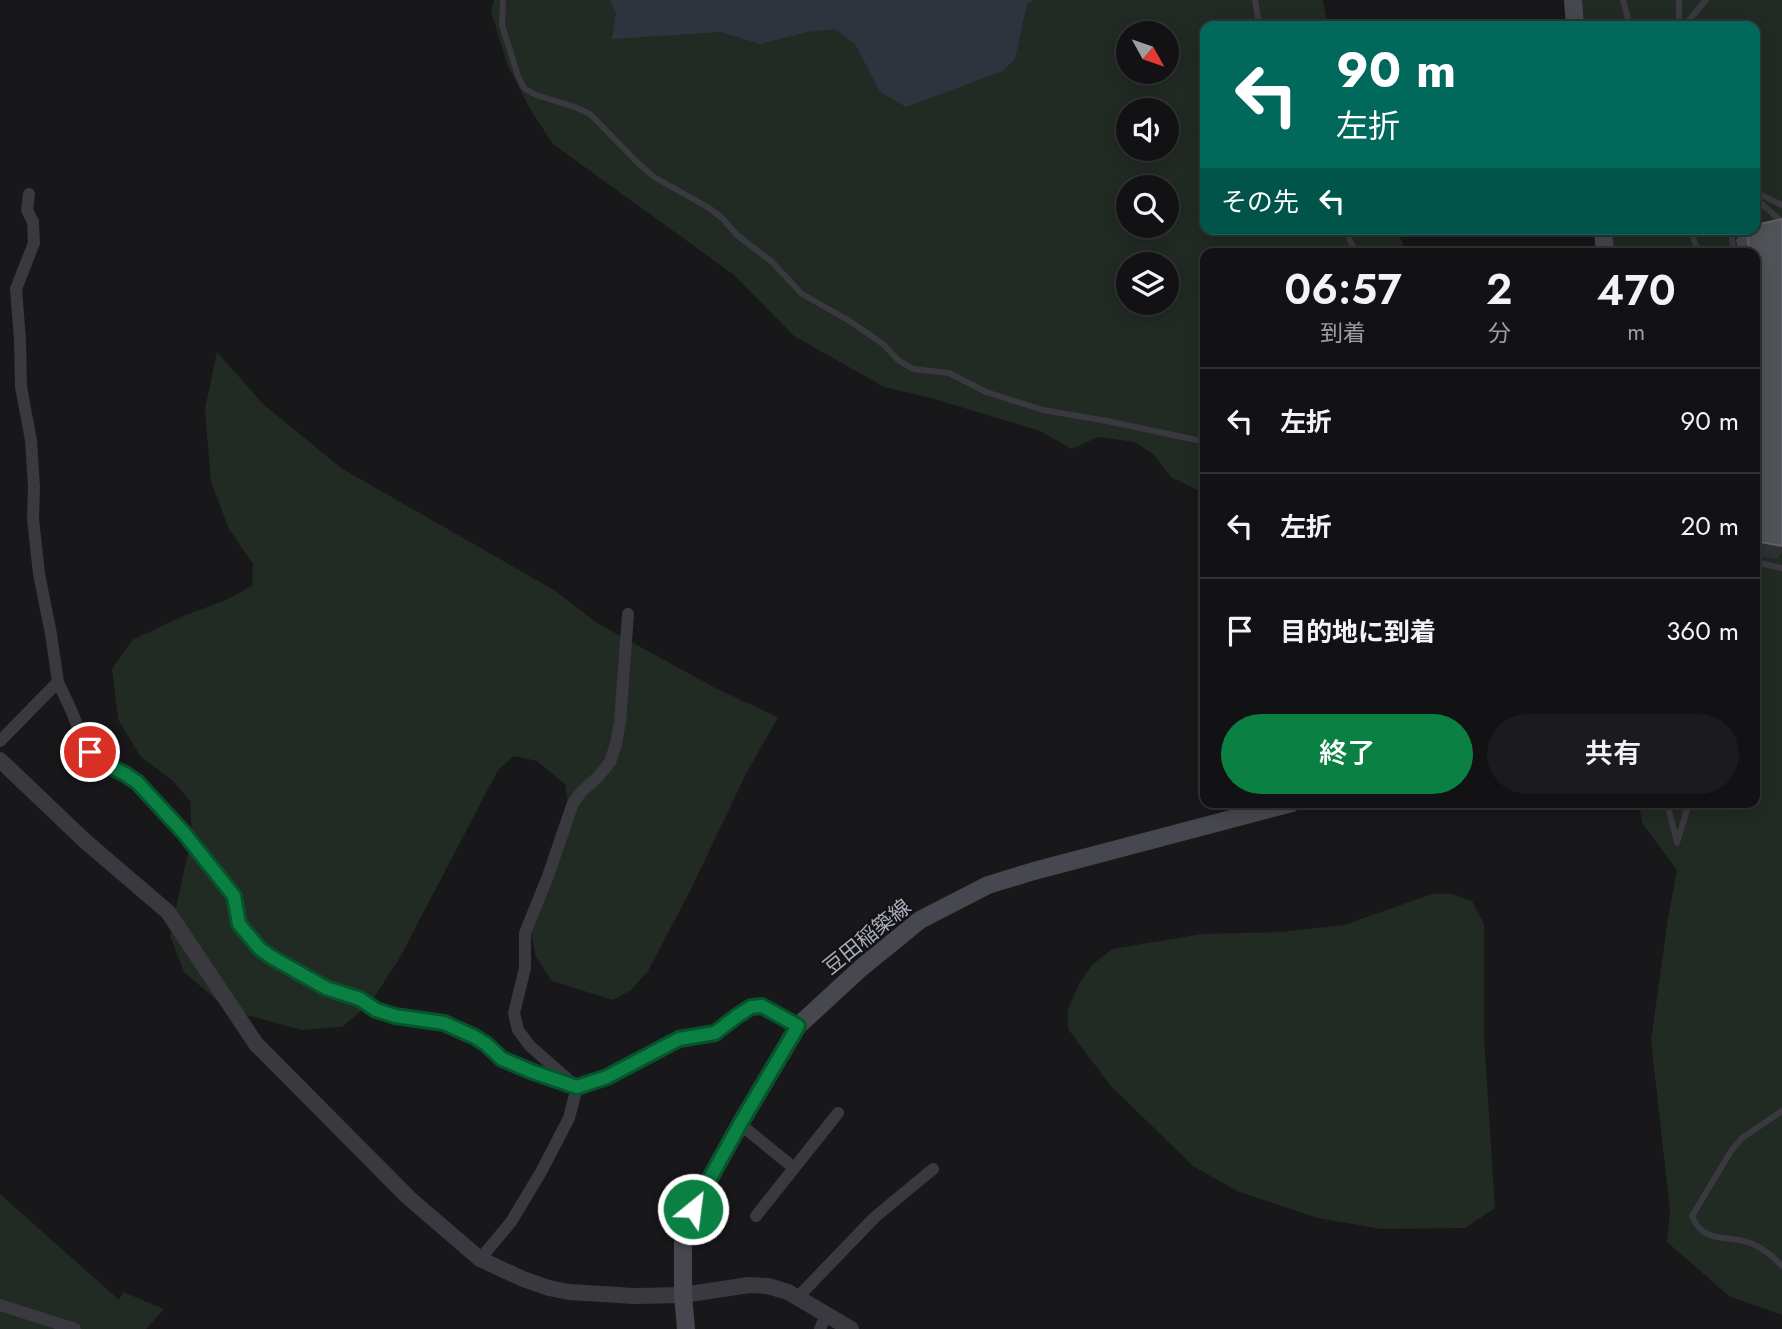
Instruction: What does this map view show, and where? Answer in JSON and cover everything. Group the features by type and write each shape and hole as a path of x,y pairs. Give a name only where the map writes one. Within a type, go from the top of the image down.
{"main road":[{"path":"1573,0 1575,21"},
{"name":"豆田稲築線","path":"686,1329 683,1243 693,1209 798,1026 861,968 920,919 988,885 1273,808"}],"street":[{"path":"29,194 27,210 33,222 34,243 16,289 21,387 31,440 33,519 39,574 58,682 90,752 98,760 137,782 184,833 234,896 239,924 260,949 326,988 360,999 376,1010 395,1016 444,1023 475,1037 502,1059 577,1087 607,1077 679,1039 715,1033 751,1007 762,1006 798,1026"},
{"path":"577,1087 530,1046 518,1030 514,1013 524,968 526,933 573,803 610,762 616,744 628,614"},
{"path":"0,741 58,682"},
{"path":"0,760 85,841 168,912 256,1044 410,1198 480,1259 523,1279 569,1292 634,1296 683,1295 749,1285 768,1286 788,1292 824,1322 851,1329"},
{"path":"480,1259 510,1222 541,1172 569,1118 577,1087"},
{"path":"756,1216 838,1112"},
{"path":"740,1124 794,1168"},
{"path":"797,1298 875,1217 933,1169"},
{"path":"0,1305 75,1329"}],"lane":[{"path":"503,0 502,25 524,88 536,95 590,114 654,177 722,218 737,235 772,262 802,294 857,326 913,369 949,373 986,392 1043,410 1200,441"},
{"path":"1255,0 1258,21"},
{"path":"1623,0 1629,21"},
{"path":"1679,0 1681,21"},
{"path":"1686,21 1706,0"},
{"path":"1760,194 1782,205"},
{"path":"1760,202 1782,222"},
{"path":"1760,563 1782,568"},
{"path":"1668,808 1677,843 1688,808"},
{"path":"1782,1111 1742,1138 1731,1150 1692,1216 1695,1225 1706,1234 1748,1242 1772,1255 1782,1266"}],"shaded area":[{"path":"494,0 1323,0 1327,21 1200,21 1200,235 1399,235 1404,248 1200,248 1199,491 1171,477 1154,455 1135,442 1098,437 1072,449 1040,431 884,387 794,336 734,275 553,144 530,109 507,64 491,11"},
{"path":"610,0 1033,0 1027,4 1015,59 1003,71 906,107 880,92 855,44 835,29 808,32 760,44 721,32 612,39 616,13"},
{"path":"1579,0 1782,0 1782,1315 1729,1296 1667,1242 1670,1211 1651,1041 1677,870 1642,823 1640,808 1760,808 1760,248 1611,248 1609,235 1760,235 1760,21 1580,21"},
{"path":"217,352 263,404 341,468 554,590 597,623 717,689 778,717 746,774 648,971 631,990 613,1000 552,981 536,957 529,922 568,804 565,784 537,761 514,756 498,770 399,959 371,1002 342,1027 302,1030 228,1010 184,972 170,936 192,834 190,801 173,781 140,756 118,719 112,669 132,640 252,586 253,564 229,529 211,482 205,409"},
{"path":"1432,894 1452,894 1472,901 1484,924 1484,1037 1495,1208 1465,1228 1381,1229 1318,1218 1237,1191 1193,1166 1110,1085 1068,1029 1068,1009 1079,984 1092,965 1112,949 1202,934 1282,932 1344,925"},
{"path":"0,1194 119,1300 123,1292 164,1309 146,1329 0,1329"}],"building":[{"path":"1782,219 1782,546 1760,542 1760,248 1749,248 1747,235 1760,235 1760,224"}],"route":[{"path":"90,752 98,760 137,782 184,833 234,896 239,924 260,949 326,988 360,999 376,1010 395,1016 444,1023 475,1037 502,1059 533,1072 577,1087 607,1077 679,1039 715,1033 751,1007 762,1006 798,1026 693,1209"}]}
